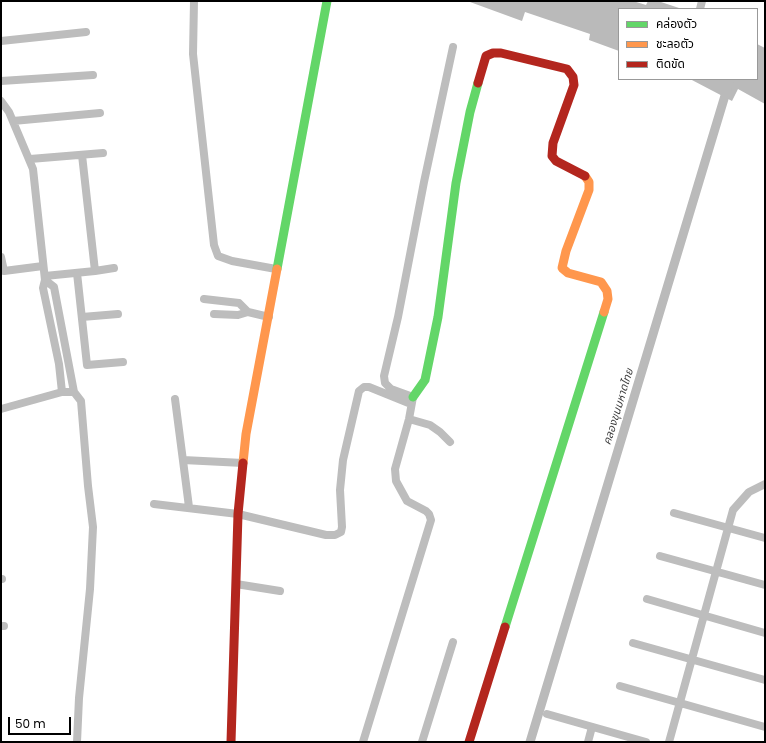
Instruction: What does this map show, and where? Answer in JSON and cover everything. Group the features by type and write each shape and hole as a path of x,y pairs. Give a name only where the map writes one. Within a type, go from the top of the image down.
{"street":[{"path":"194,1 194,54 214,245 218,256 232,261 276,269"},
{"path":"231,742 238,514 246,434 327,1"},
{"path":"1,41 86,32"},
{"path":"412,401 385,383 384,376 398,317 424,182 453,47"},
{"path":"363,742 431,520 426,511 407,501 394,475 412,401 425,380 438,317 456,183 470,112 486,56 493,53 500,53 567,69 573,78 574,85 553,143 552,156 556,161 587,177 589,182 586,196 566,251 562,268 568,273 601,282 608,291 608,299 469,742"},
{"path":"1,81 93,75"},
{"path":"2,104 13,121 33,169 45,278 43,288 58,359 62,392"},
{"path":"13,121 100,113"},
{"path":"30,159 103,153"},
{"path":"82,155 95,270"},
{"path":"1,257 3,271 43,266"},
{"path":"45,278 114,268"},
{"path":"76,273 88,365 123,362"},
{"path":"45,278 54,286 74,392 81,401 93,527 90,589 79,698 77,742"},
{"path":"204,300 239,303 248,312"},
{"path":"214,314 238,315 248,312 269,317"},
{"path":"82,317 118,314"},
{"path":"58,359 68,356"},
{"path":"154,504 238,514 326,535 335,535 341,532 342,527 340,490 343,460 359,390 364,387 370,387 412,401"},
{"path":"1,409 62,392 74,392"},
{"path":"175,399 189,507"},
{"path":"409,418 430,425 450,442"},
{"path":"183,460 243,463"},
{"path":"669,742 733,510 740,500 749,492 765,484"},
{"path":"674,513 765,538"},
{"path":"660,556 765,585"},
{"path":"236,584 280,591"},
{"path":"646,600 765,633"},
{"path":"422,742 453,642"},
{"path":"633,643 765,680"},
{"path":"620,686 765,727"},
{"path":"547,714 646,742"},
{"path":"588,742 592,727"}],"shaded area":[{"path":"462,1 633,1 646,5 648,1 658,1 679,8 618,8 618,51 589,40 590,34 525,12 522,21 470,2"},
{"path":"758,44 765,48 765,104 738,89 732,101 692,80 758,80"}],"waterway":[{"name":"คลองขุนมหาดไทย","path":"530,742 730,80"}],"traffic: fast":[{"path":"277,269 327,1"},
{"path":"413,397 425,380 438,317 456,183 470,112 478,83"},
{"path":"505,627 604,312"}],"traffic: slow":[{"path":"585,176 589,182 589,190 566,251 562,268 568,273 601,282 607,291 608,299 604,312"},
{"path":"243,463 246,434 277,269"}],"traffic: jam":[{"path":"478,83 486,56 493,53 501,53 567,69 573,77 574,85 553,143 552,156 556,161 585,176"},
{"path":"231,742 238,514 243,463"},
{"path":"469,742 505,627"}]}
